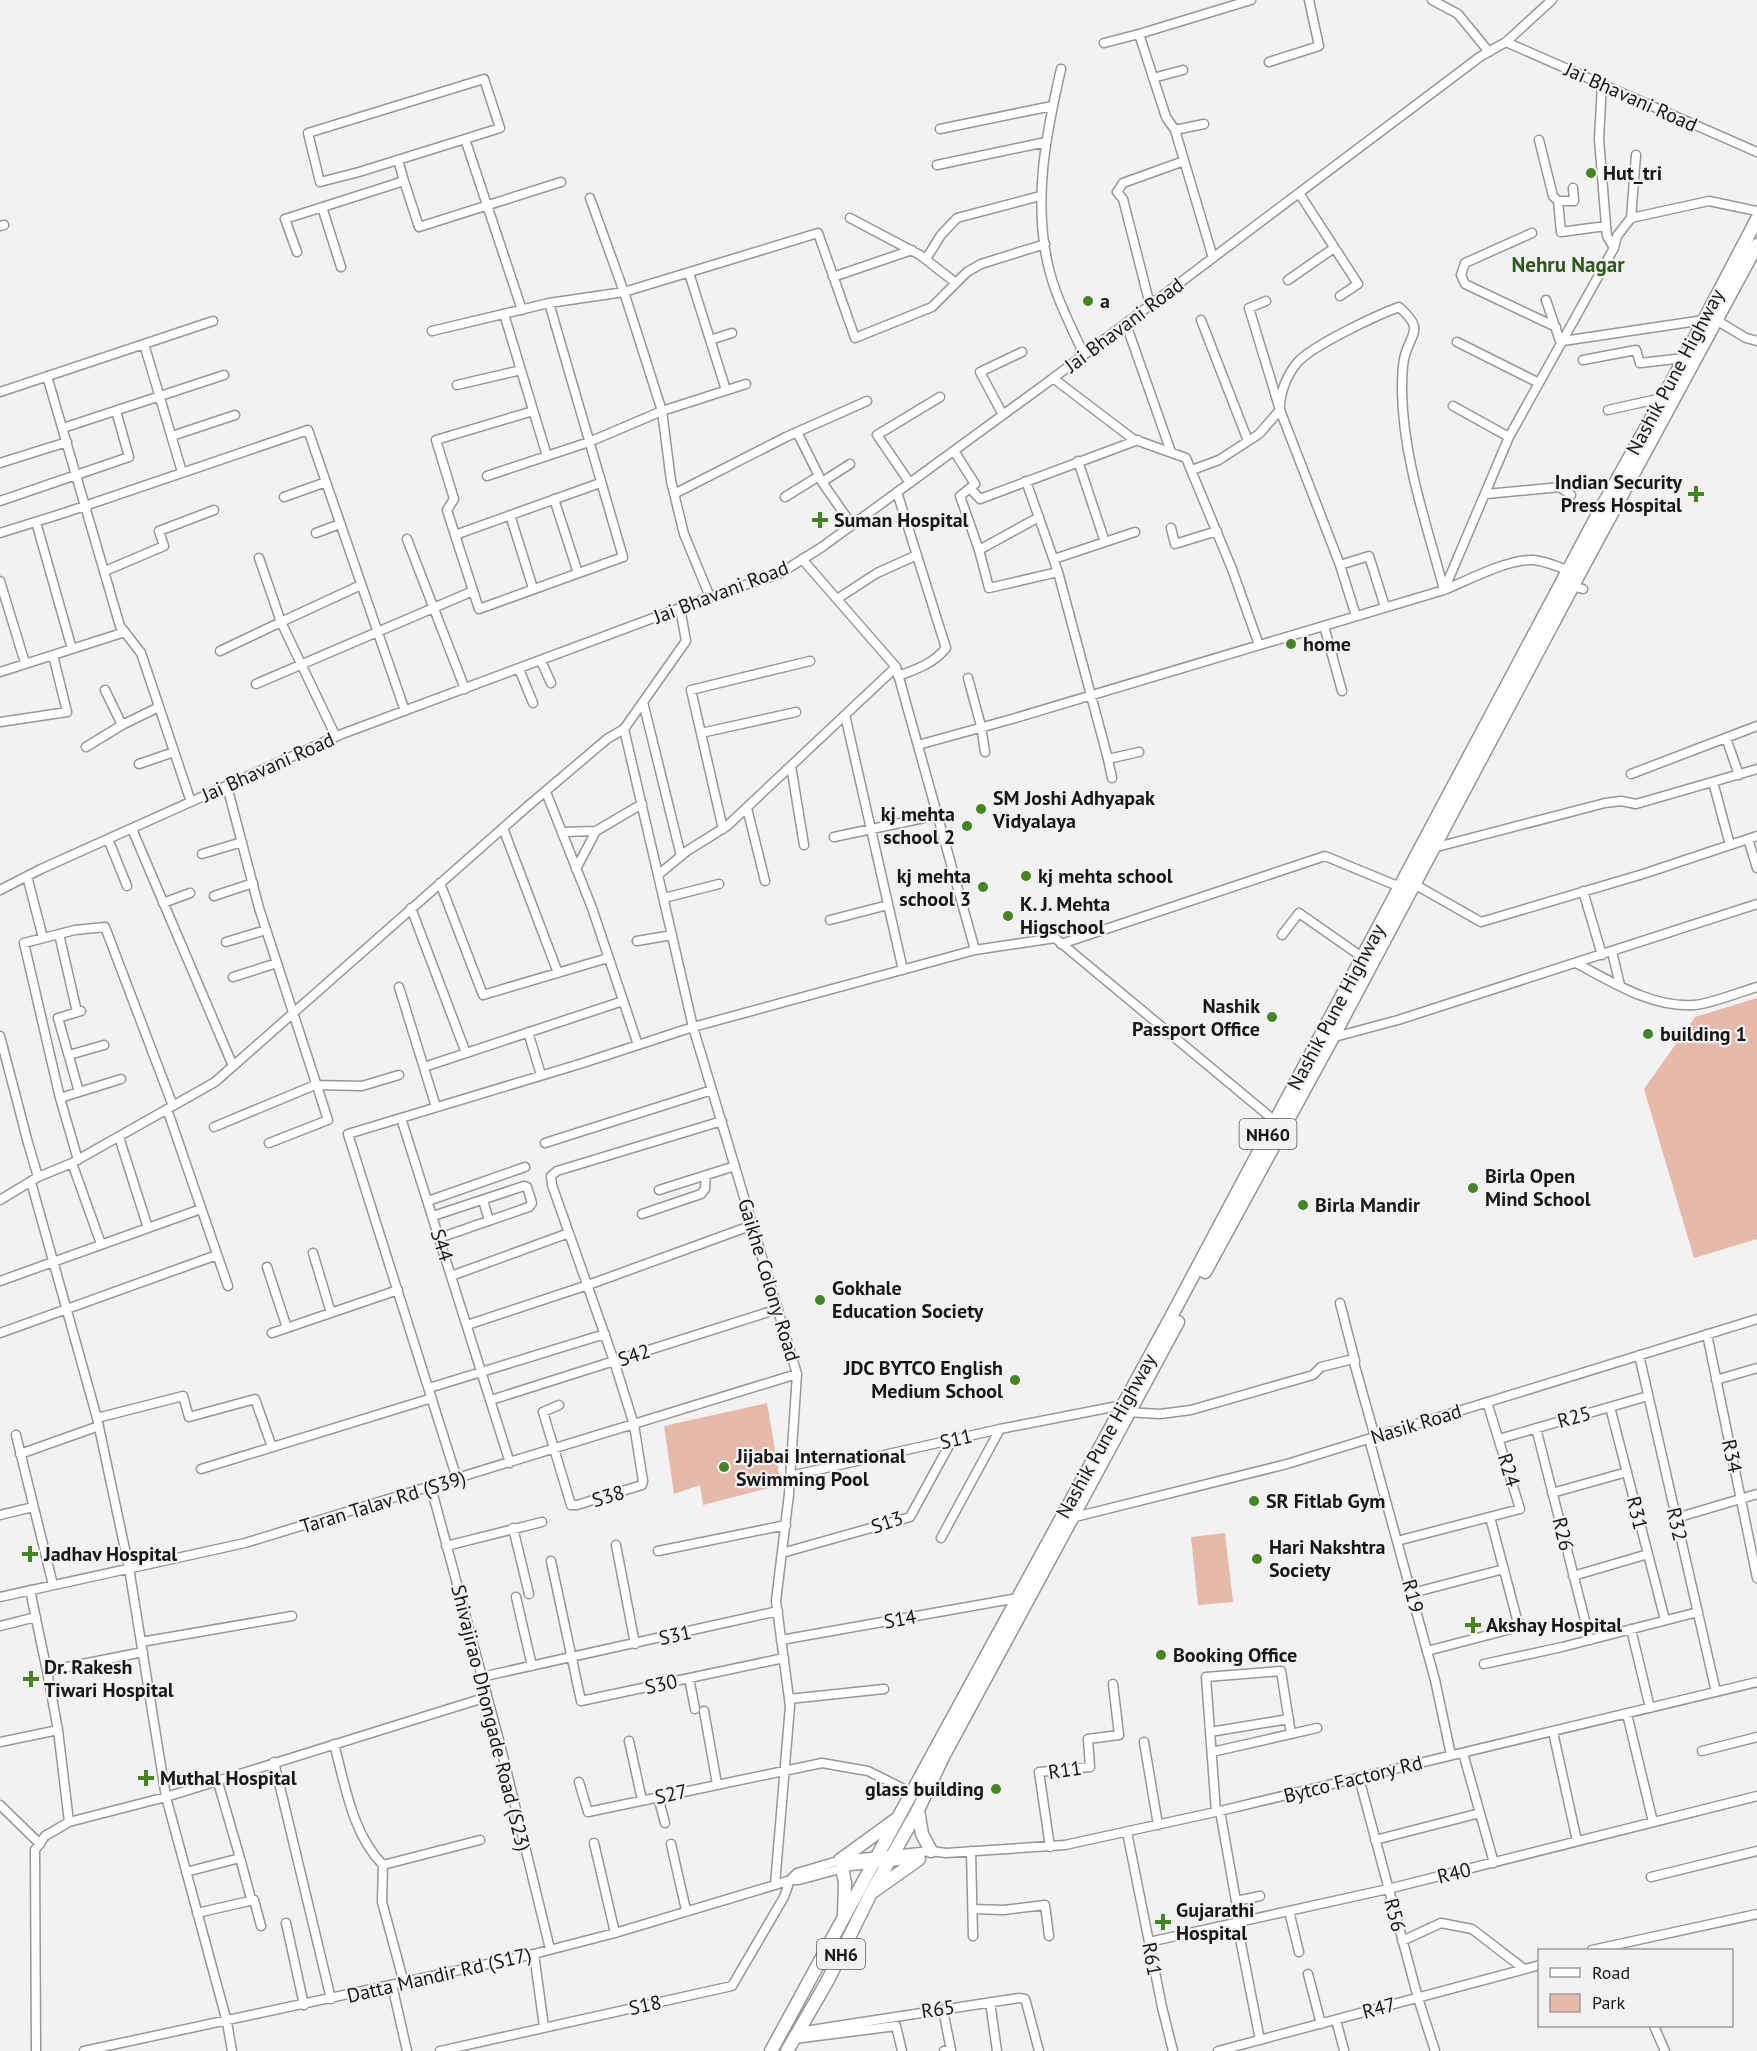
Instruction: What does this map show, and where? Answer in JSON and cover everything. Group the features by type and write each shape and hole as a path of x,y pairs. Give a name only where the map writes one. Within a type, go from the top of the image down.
{"highway":[{"name":"Nashik Pune Highway","path":"772,2049 844,1918 918,1810 943,1757 1071,1518 1124,1409 1275,1121 1327,1037 1433,848 1710,320 1757,219"},
{"name":"Nashik Pune Highway","path":"793,2041 828,1980 870,1895 899,1817 1018,1598 1245,1197 1327,1037 1362,957 1573,580 1598,514 1684,358 1757,245"},
{"path":"918,1810 922,1834 931,1851"},
{"path":"844,1918 845,1883 841,1864 899,1817"},
{"path":"870,1895 920,1858"}],"street":[{"path":"1104,43 1251,0"},
{"path":"1269,62 1319,46 1309,0"},
{"path":"1432,0 1458,14 1489,52"},
{"name":"Jai Bhavani Road","path":"0,890 336,737 710,597 778,574 852,525 1126,324 1489,52 1506,42 1552,0"},
{"path":"1139,34 1166,117 1175,130 1213,258"},
{"name":"Jai Bhavani Road","path":"1506,42 1757,152"},
{"path":"1061,69 1046,142 1040,208 1048,266 1066,316 1084,355"},
{"path":"1153,78 1183,70"},
{"path":"484,79 500,128 465,139 320,182 308,133 484,79"},
{"path":"1602,84 1599,140 1606,226 1609,241 1614,248"},
{"path":"940,129 1052,106"},
{"path":"1175,130 1204,124"},
{"path":"465,139 522,310"},
{"path":"1539,140 1553,196 1558,201 1562,232 1606,226"},
{"path":"937,165 1046,142"},
{"path":"1444,590 1509,437 1614,248 1617,236 1631,218 1636,155"},
{"path":"398,160 419,227 561,182"},
{"path":"1150,305 1123,199 1117,192 1124,183 1184,161"},
{"path":"297,252 285,219 404,181"},
{"path":"1558,201 1574,201 1573,188"},
{"path":"1299,194 1358,284 1340,296"},
{"path":"926,259 941,235 957,218 1040,196"},
{"path":"590,198 624,292 662,411 674,494 684,534 710,597"},
{"path":"1631,218 1708,201 1757,212"},
{"path":"322,207 340,267"},
{"path":"850,218 912,250 956,284"},
{"path":"432,331 549,303 624,292 818,233 855,338 932,307 967,272 981,264 1045,244"},
{"path":"1532,233 1464,263 1461,275 1465,284 1556,327"},
{"path":"1288,280 1334,248"},
{"path":"834,278 912,250"},
{"path":"688,273 726,390"},
{"path":"1546,300 1562,343"},
{"path":"1266,301 1249,308 1280,410 1340,566 1356,616"},
{"path":"533,411 436,440 454,499 447,510 479,609 623,558 549,303"},
{"path":"1192,470 1219,460 1259,434 1280,410 1279,400 1298,362 1346,332 1382,313 1399,307 1413,322 1415,334 1404,359 1403,422 1410,463 1444,590"},
{"path":"504,314 547,456"},
{"path":"1201,320 1248,441"},
{"path":"1562,343 1710,320 1757,341"},
{"path":"0,392 213,321"},
{"path":"1126,324 1171,452"},
{"path":"710,340 732,333"},
{"path":"1457,342 1539,383"},
{"path":"144,344 182,472"},
{"path":"1583,360 1636,350 1640,363 1684,358"},
{"path":"1003,415 980,372 1022,352"},
{"path":"457,385 521,370"},
{"path":"63,428 224,375"},
{"path":"47,376 120,626 141,653 191,802"},
{"path":"1053,378 1138,441 1186,458 1217,531 1259,645"},
{"path":"487,476 589,442 662,411 746,384"},
{"path":"910,483 877,435 940,397"},
{"path":"1608,410 1662,398"},
{"path":"674,494 797,432 867,401"},
{"path":"1453,406 1509,437"},
{"path":"0,501 129,457 116,411"},
{"path":"172,436 235,415"},
{"path":"0,533 308,430 405,711"},
{"path":"797,432 820,479 852,525"},
{"path":"970,488 980,499 1078,461 1138,441"},
{"path":"0,463 67,442"},
{"path":"954,451 975,484 960,496 979,550 989,588 1058,572"},
{"path":"1078,461 1106,542"},
{"path":"785,497 850,464"},
{"path":"1026,481 1058,572 1092,694 1112,778"},
{"path":"284,497 326,482"},
{"path":"455,534 600,483"},
{"path":"1486,494 1560,487 1571,495"},
{"path":"658,875 681,856 723,829 845,715 897,671 937,659 946,648 897,492"},
{"path":"554,499 578,573"},
{"path":"105,571 164,546 159,531 214,510"},
{"path":"510,515 533,588"},
{"path":"979,550 1039,517"},
{"path":"36,522 72,649"},
{"path":"316,533 340,524"},
{"path":"1171,528 1175,544 1217,531"},
{"path":"1054,559 1135,532"},
{"path":"407,539 465,689"},
{"path":"837,599 877,573 917,555"},
{"path":"1340,566 1369,556 1385,608"},
{"path":"260,558 281,622 336,737"},
{"path":"802,559 897,671 975,950"},
{"path":"918,745 1444,590 1508,564 1530,560 1546,562 1573,580"},
{"path":"0,581 25,663"},
{"path":"220,651 361,585"},
{"path":"256,684 473,591"},
{"path":"0,1200 35,1179 119,1137 215,1082 503,828 607,739 624,729 686,642 681,608"},
{"path":"1324,626 1342,691"},
{"path":"0,672 125,632"},
{"path":"0,722 67,712 53,655"},
{"path":"541,661 551,683"},
{"path":"723,829 692,690 810,661"},
{"path":"519,669 532,703"},
{"path":"968,678 981,726 985,752"},
{"path":"105,690 122,726"},
{"path":"643,702 681,856"},
{"path":"86,747 159,707"},
{"path":"701,733 796,712"},
{"path":"845,715 903,969"},
{"path":"1631,774 1757,726"},
{"name":"Gaikhe Colony Road","path":"624,729 693,1026 797,1374 786,1525 776,1601 789,1699 789,1729 775,1885"},
{"path":"1726,738 1739,775"},
{"path":"139,764 174,752"},
{"path":"1108,759 1139,753"},
{"path":"791,766 804,845"},
{"path":"1433,848 1605,803 1621,801 1636,804 1757,769"},
{"path":"1713,783 1730,845"},
{"path":"227,786 266,930 328,1120 269,1143"},
{"path":"546,792 609,958 638,1045"},
{"path":"562,832 597,831 642,804"},
{"path":"747,808 765,881"},
{"path":"834,837 938,815"},
{"path":"503,828 558,973"},
{"path":"132,829 233,1066"},
{"path":"576,869 597,831"},
{"path":"1414,884 1481,922 1643,874 1757,836"},
{"path":"1748,838 1757,868"},
{"path":"108,839 127,886"},
{"path":"202,854 242,842"},
{"path":"1061,944 1325,856 1400,887"},
{"path":"27,876 43,938"},
{"path":"214,896 253,883"},
{"path":"440,883 483,995 609,958"},
{"path":"664,898 719,884"},
{"path":"1583,891 1602,955"},
{"path":"163,903 190,892"},
{"path":"1327,1037 1398,1020 1757,904"},
{"path":"830,920 888,905"},
{"path":"411,908 466,1053"},
{"path":"1282,935 1299,913 1362,957"},
{"path":"101,1245 75,1161 24,943 75,930 105,927 170,1107 201,1209 228,1286"},
{"path":"225,942 266,930"},
{"path":"59,934 79,1012 58,1018 79,1092"},
{"path":"637,941 672,935"},
{"path":"457,1479 348,1134 541,1076 693,1026 975,950 1054,938 1275,1121"},
{"path":"1612,952 1620,986"},
{"path":"233,977 276,963"},
{"path":"1576,963 1620,986 1664,1004 1696,1005 1757,987"},
{"path":"399,987 436,1107"},
{"path":"424,1067 623,1001"},
{"path":"528,1032 541,1076"},
{"path":"0,1036 35,1179 52,1261 98,1422 129,1568 166,1797 227,2022 232,2051"},
{"path":"69,1055 104,1045"},
{"path":"214,1128 315,1085 362,1086 399,1075"},
{"path":"60,1098 121,1079"},
{"path":"545,1143 712,1090"},
{"name":"S44","path":"401,1118 442,1237 510,1462"},
{"path":"634,1425 605,1334 552,1185 551,1176 553,1173 722,1121"},
{"path":"119,1137 148,1228"},
{"path":"659,1190 735,1166"},
{"path":"428,1201 525,1167"},
{"path":"642,1214 701,1194 705,1189 706,1175"},
{"path":"435,1216 524,1186 527,1187 531,1206 442,1237"},
{"path":"483,1200 489,1221"},
{"path":"0,1281 201,1209"},
{"path":"467,1324 588,1285 753,1225"},
{"path":"452,1276 569,1233"},
{"path":"313,1253 331,1313"},
{"path":"0,1333 217,1255"},
{"path":"267,1267 287,1328"},
{"path":"272,1333 398,1290"},
{"name":"R19","path":"1340,1303 1397,1541 1428,1651 1451,1755"},
{"name":"S42","path":"491,1400 778,1309"},
{"name":"Nasik Road","path":"1071,1518 1287,1464 1757,1319"},
{"path":"429,1388 605,1334"},
{"name":"R34","path":"1707,1334 1757,1578"},
{"name":"R32","path":"1639,1355 1716,1692"},
{"name":"S11","path":"790,1476 1000,1429 1124,1409 1160,1414 1191,1410 1313,1375 1325,1365 1354,1360"},
{"path":"1716,1380 1757,1368"},
{"name":"Taran Talav Rd (S39)","path":"0,1597 246,1543 797,1374"},
{"path":"20,1454 98,1422 183,1396 189,1418 255,1399 272,1447"},
{"name":"R25","path":"1499,1439 1648,1396"},
{"path":"201,1469 432,1398"},
{"name":"R24","path":"1488,1402 1520,1509 1490,1516"},
{"path":"554,1449 543,1412 559,1405"},
{"name":"R31","path":"1610,1407 1665,1620"},
{"name":"S38","path":"554,1449 571,1505 641,1486 643,1481 634,1425"},
{"name":"R26","path":"1536,1428 1590,1640"},
{"path":"941,1538 1000,1429"},
{"path":"16,1435 53,1585"},
{"name":"S13","path":"782,1553 910,1516 952,1440"},
{"path":"1552,1493 1627,1472"},
{"name":"Shivajirao Dhongade Road (S23)","path":"431,1487 487,1697 550,1950"},
{"path":"1676,1518 1757,1494"},
{"path":"0,1515 33,1507"},
{"path":"1397,1541 1490,1516 1519,1627 1428,1651"},
{"path":"446,1546 542,1522"},
{"path":"658,1551 786,1525"},
{"path":"513,1528 529,1594"},
{"path":"616,1545 635,1644"},
{"path":"1573,1575 1648,1554"},
{"path":"551,1561 572,1657"},
{"path":"1412,1593 1504,1569"},
{"path":"30,1590 58,1730 69,1822"},
{"path":"516,1597 532,1666"},
{"name":"S14","path":"781,1640 1018,1598"},
{"name":"S31","path":"481,1677 778,1611"},
{"path":"1484,1664 1562,1647 1698,1612"},
{"path":"141,1642 292,1616"},
{"path":"0,1626 36,1617"},
{"path":"1631,1629 1650,1708"},
{"path":"47,1671 143,1653"},
{"name":"S30","path":"572,1657 581,1701 784,1658"},
{"path":"1260,1896 1236,1901 1218,1812 1206,1677 1281,1671 1291,1734"},
{"path":"689,1678 717,1784"},
{"name":"Bytco Factory Rd","path":"882,1860 1065,1845 1218,1812 1757,1682"},
{"name":"R11","path":"1050,1847 1039,1772 1090,1767 1088,1739 1119,1735 1113,1684"},
{"path":"789,1699 884,1689"},
{"path":"36,2051 35,1850 45,1836 69,1822 166,1797 217,1779 487,1697"},
{"path":"1627,1714 1653,1822"},
{"path":"1210,1732 1289,1719"},
{"path":"1212,1752 1317,1728"},
{"path":"0,1742 58,1730"},
{"path":"1553,1731 1577,1841"},
{"path":"1702,1751 1757,1737"},
{"path":"629,1741 642,1800"},
{"path":"1144,1742 1158,1825"},
{"path":"334,1744 358,1830 372,1854 383,1865 382,1902 404,1983"},
{"path":"1463,1753 1494,1863"},
{"path":"274,1762 331,1999"},
{"name":"S27","path":"579,1782 588,1812 822,1763 868,1771 912,1793"},
{"name":"R56","path":"1359,1778 1402,1941 1435,2051"},
{"path":"217,1779 250,1895"},
{"name":"R40","path":"1149,1942 1388,1889 1757,1796"},
{"path":"658,1797 665,1823"},
{"path":"0,1805 40,1844"},
{"path":"1375,1840 1480,1813"},
{"name":"R61","path":"1127,1832 1173,2051"},
{"path":"383,1865 480,1840"},
{"path":"594,1843 615,1933"},
{"path":"671,1844 686,1910"},
{"name":"Bytco Factory Rd","path":"882,1860 931,1851 946,1853"},
{"path":"971,1851 973,1936"},
{"path":"1652,1877 1757,1851"},
{"path":"186,1872 240,1858"},
{"name":"Datta Mandir Rd (S17)","path":"84,2051 534,1954 615,1933 790,1880 799,1880 841,1864 882,1860"},
{"name":"S18","path":"440,2051 732,1986 784,1897 790,1880"},
{"path":"197,1913 254,1900 261,1926"},
{"path":"974,1909 1005,1910 1045,1905 1049,1936"},
{"path":"1289,1911 1299,1952"},
{"path":"1601,1949 1618,1947 1757,1914"},
{"path":"286,1923 304,2005"},
{"path":"1237,1923 1260,2040"},
{"path":"1402,1941 1441,1923 1472,1929 1524,1969"},
{"path":"534,1954 544,2027"},
{"name":"R47","path":"1218,2051 1250,2047 1260,2040 1538,1965"},
{"path":"1308,1974 1321,2024"},
{"path":"392,1985 407,2051"},
{"name":"R65","path":"793,2041 895,2016 1019,1998 1025,1999 1037,2051"},
{"path":"990,2002 997,2051"},
{"path":"944,2015 948,2051"},
{"path":"895,2016 902,2051"},
{"path":"1335,2020 1344,2050"},
{"path":"793,2041 896,2026"},
{"path":"1655,2027 1665,2051"}],"green space":[{"path":"1757,998 1757,1239 1694,1258 1644,1089 1695,1017"},
{"name":"Jijabai International Swimming Pool","path":"767,1403 781,1485 703,1505 700,1485 674,1494 664,1426"},
{"path":"1225,1533 1233,1602 1198,1605 1191,1537"}],"place":[{"name":"Hut_tri","path":"1591,173"},
{"name":"a","path":"1088,301"},
{"name":"Indian Security Press Hospital","path":"1696,494"},
{"name":"Suman Hospital","path":"820,520"},
{"name":"home","path":"1291,644"},
{"name":"SM Joshi Adhyapak Vidyalaya","path":"981,809"},
{"name":"kj mehta school 2","path":"967,826"},
{"name":"kj mehta school","path":"1026,876"},
{"name":"kj mehta school 3","path":"983,887"},
{"name":"K. J. Mehta Higschool","path":"1008,916"},
{"name":"Nashik Passport Office","path":"1272,1017"},
{"name":"building 1","path":"1648,1034"},
{"name":"Birla Open Mind School","path":"1473,1188"},
{"name":"Birla Mandir","path":"1303,1205"},
{"name":"Gokhale Education Society","path":"820,1300"},
{"name":"JDC BYTCO English Medium School","path":"1015,1380"},
{"name":"Jijabai International Swimming Pool","path":"724,1467"},
{"name":"SR Fitlab Gym","path":"1254,1501"},
{"name":"Jadhav Hospital","path":"30,1554"},
{"name":"Hari Nakshtra Society","path":"1257,1559"},
{"name":"Akshay Hospital","path":"1473,1625"},
{"name":"Booking Office","path":"1161,1655"},
{"name":"Dr. Rakesh Tiwari Hospital","path":"31,1679"},
{"name":"Muthal Hospital","path":"146,1778"},
{"name":"glass building","path":"996,1789"},
{"name":"Gujarathi Hospital","path":"1163,1922"}],"district":[{"name":"Nehru Nagar","path":"1568,264"}]}
